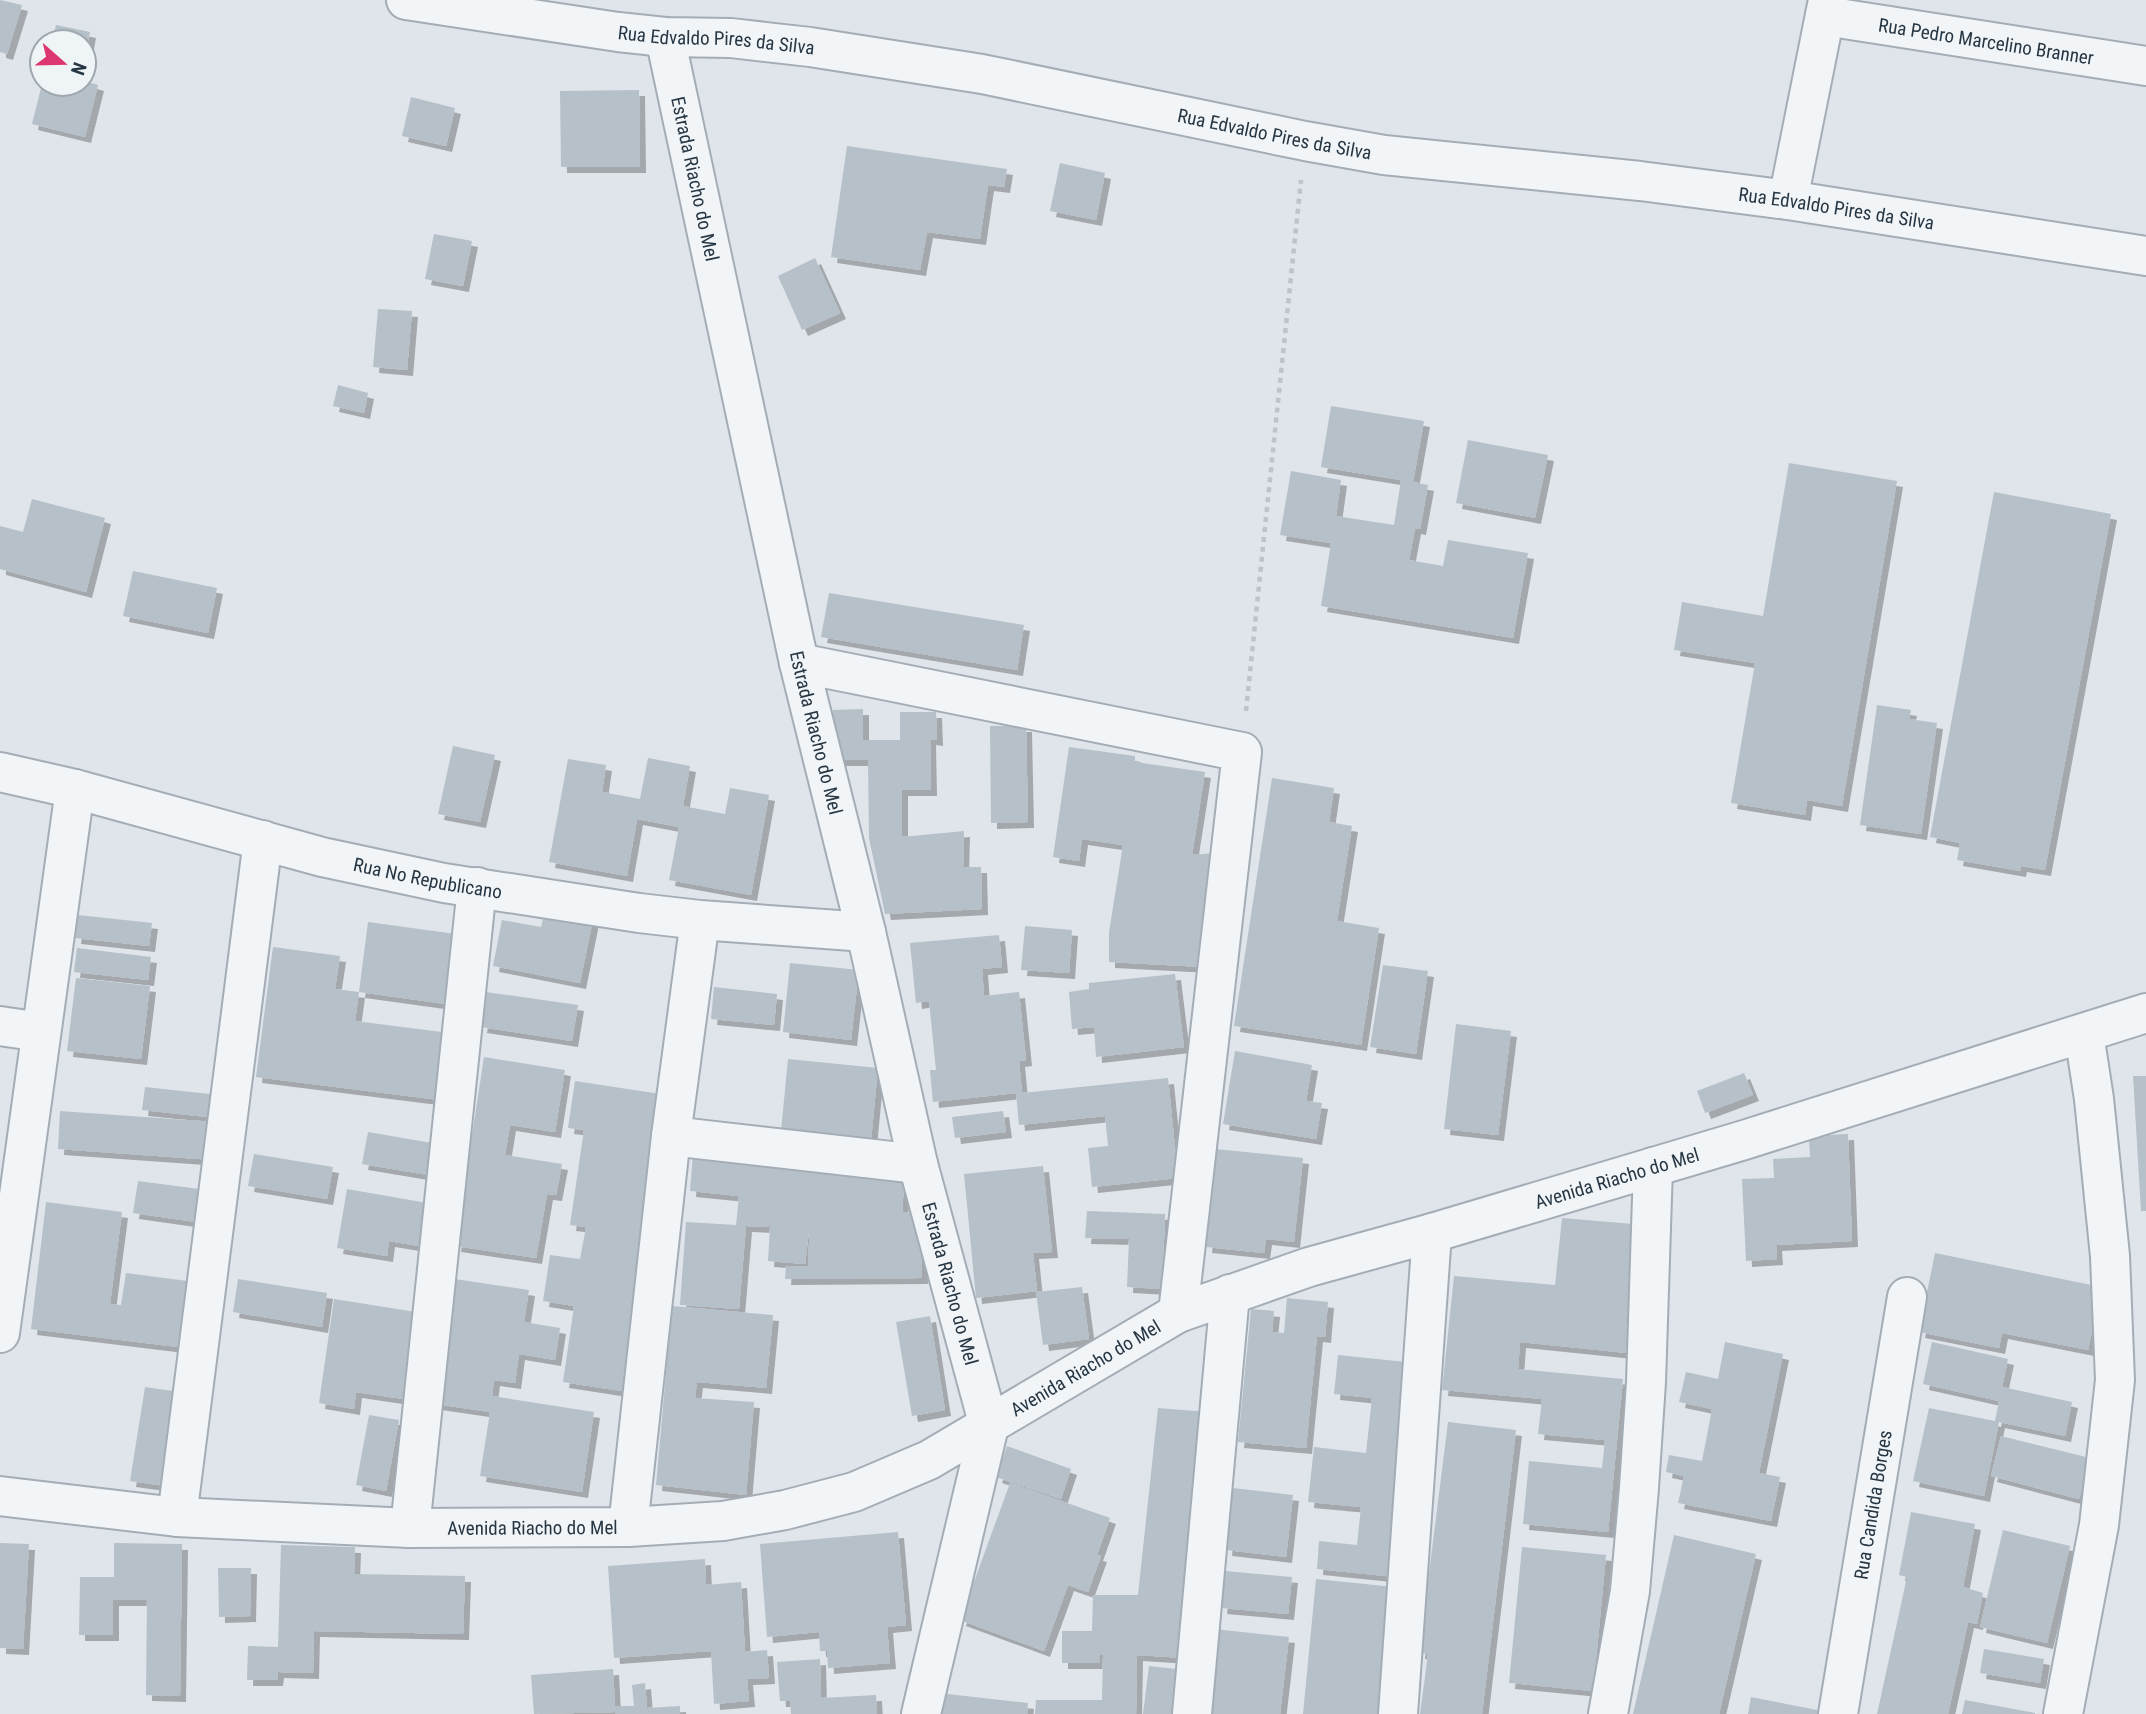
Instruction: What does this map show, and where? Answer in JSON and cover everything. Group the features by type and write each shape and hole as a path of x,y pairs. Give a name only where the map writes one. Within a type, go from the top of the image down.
{"street":[{"name":"Rua Edvaldo Pires da Silva","path":"407,0 620,16 665,37 731,38 810,47 982,74 1384,155 1640,181 1788,200 2146,256"},
{"name":"Rua Pedro Marcelino Branner","path":"1827,8 2146,66"},
{"path":"1788,200 1827,8"},
{"name":"Estrada Riacho do Mel","path":"665,37 799,663 866,932 918,1164 989,1426"},
{"path":"799,663 1242,752 1178,1313"},
{"name":"Rua No Republicano","path":"0,772 75,789 322,857 444,883 639,913 866,932"},
{"path":"0,1333 75,789"},
{"path":"177,1517 263,840"},
{"path":"410,1528 477,887"},
{"path":"628,1527 671,1136 700,920"},
{"name":"Avenida Riacho do Mel","path":"0,1496 177,1517 410,1528 628,1527 723,1521 785,1510 854,1492 929,1460 1178,1313 1230,1294 1309,1267 1432,1234 1653,1167 2146,1013"},
{"path":"0,1026 41,1032"},
{"path":"2063,1714 2099,1525 2115,1380 2110,1256 2094,1099 2084,1034"},
{"path":"671,1136 918,1164"},
{"path":"1608,1714 1630,1591 1637,1513 1646,1382 1653,1167"},
{"path":"1398,1714 1432,1234"},
{"path":"1192,1714 1230,1294"},
{"name":"Rua Candida Borges","path":"1838,1714 1908,1297"},
{"path":"921,1714 989,1426"}],"path":[{"path":"1242,752 1305,141"}],"building":[{"path":"0,0 22,5 7,54 0,52"},
{"path":"639,90 640,167 561,167 560,91"},
{"path":"411,97 455,108 446,146 402,136"},
{"path":"38,98 95,98 85,137 32,124"},
{"path":"847,146 1007,169 1004,187 988,185 980,239 927,232 920,270 831,257"},
{"path":"1060,163 1105,173 1096,220 1050,211"},
{"path":"434,234 472,241 463,286 425,279"},
{"path":"815,258 840,313 802,330 778,276"},
{"path":"378,309 412,311 407,370 373,367"},
{"path":"338,385 368,393 364,413 333,406"},
{"path":"1331,406 1424,421 1413,482 1428,485 1420,529 1415,528 1409,560 1443,566 1448,540 1528,553 1513,638 1321,606 1331,543 1280,535 1291,471 1341,480 1336,516 1394,525 1401,480 1321,467"},
{"path":"1468,440 1548,455 1535,518 1456,503"},
{"path":"1789,463 1897,481 1842,806 1807,800 1805,815 1731,803 1755,663 1674,650 1682,602 1763,616"},
{"path":"1994,492 2111,514 2045,870 2021,866 2020,871 1957,860 1960,843 1930,837"},
{"path":"32,499 105,518 86,592 0,569 0,526 23,532"},
{"path":"133,571 217,588 208,633 123,616"},
{"path":"829,593 1024,625 1017,670 821,637"},
{"path":"1877,705 1911,710 1909,719 1937,723 1921,834 1860,825"},
{"path":"863,709 863,740 900,740 900,712 936,712 937,740 930,739 931,790 902,790 902,837 964,831 963,867 981,867 982,909 885,914 869,838 868,760 834,760 833,710"},
{"path":"990,726 1026,726 1028,822 991,823"},
{"path":"453,746 495,755 480,822 438,814"},
{"path":"1069,747 1135,756 1135,762 1205,772 1192,855 1214,853 1207,892 1204,967 1109,962 1109,932 1123,845 1082,839 1079,861 1053,857"},
{"path":"648,758 690,766 683,806 725,814 730,788 769,795 751,895 669,880 679,827 637,819 627,876 549,862 568,759 606,765 602,792 640,799"},
{"path":"1272,778 1334,788 1329,822 1352,826 1337,921 1379,928 1361,1045 1234,1026"},
{"path":"545,910 593,919 580,983 493,966 502,920 541,927"},
{"path":"78,915 152,923 149,946 75,938"},
{"path":"368,922 463,935 453,1005 359,992"},
{"path":"1025,926 1072,930 1069,973 1021,970"},
{"path":"999,935 1002,967 982,969 984,996 1019,992 1026,1060 1019,1061 1022,1093 1168,1078 1178,1178 1092,1187 1088,1148 1108,1146 1105,1116 1019,1125 1016,1093 933,1102 930,1070 936,1070 929,1001 916,1003 910,943"},
{"path":"273,947 340,956 335,989 359,992 355,1021 450,1033 440,1100 256,1077"},
{"path":"77,948 151,957 148,980 74,972"},
{"path":"790,963 859,970 851,1040 783,1032"},
{"path":"1383,965 1428,971 1416,1054 1370,1047"},
{"path":"1175,974 1184,1047 1096,1057 1094,1027 1072,1029 1069,992 1089,989 1089,983"},
{"path":"76,978 150,986 141,1059 67,1051"},
{"path":"714,987 777,994 774,1025 711,1019"},
{"path":"486,992 578,1005 572,1041 481,1027"},
{"path":"1456,1024 1511,1031 1498,1135 1444,1129"},
{"path":"1235,1051 1312,1065 1306,1101 1322,1103 1316,1139 1223,1124"},
{"path":"484,1057 565,1070 555,1132 510,1125 505,1155 562,1164 556,1195 547,1194 536,1258 455,1246"},
{"path":"788,1059 878,1068 871,1140 781,1131"},
{"path":"1744,1073 1753,1095 1705,1113 1697,1091"},
{"path":"2133,1076 2146,1076 2146,1211 2141,1211"},
{"path":"575,1081 667,1095 621,1391 563,1382 574,1306 543,1301 550,1255 580,1259 586,1227 570,1225 584,1130 568,1128"},
{"path":"145,1087 219,1095 217,1118 142,1110"},
{"path":"60,1111 215,1122 213,1160 58,1149"},
{"path":"1003,1111 1006,1132 955,1138 952,1117"},
{"path":"368,1132 432,1143 428,1175 362,1164"},
{"path":"1848,1134 1852,1241 1776,1245 1777,1259 1746,1261 1742,1179 1774,1178 1773,1159 1810,1157 1809,1136"},
{"path":"1216,1149 1303,1158 1294,1242 1266,1239 1264,1253 1206,1247"},
{"path":"693,1153 905,1171 902,1213 919,1212 922,1278 785,1279 786,1266 808,1266 810,1222 805,1264 768,1261 772,1193 769,1227 746,1226 739,1309 680,1305 686,1222 736,1225 739,1196 690,1191"},
{"path":"254,1154 333,1167 327,1199 248,1186"},
{"path":"1043,1166 1052,1252 1033,1253 1037,1291 976,1298 964,1174"},
{"path":"138,1181 207,1190 203,1223 133,1213"},
{"path":"347,1189 433,1204 425,1247 389,1241 387,1256 337,1248"},
{"path":"46,1202 122,1212 110,1304 121,1305 126,1273 195,1282 186,1348 31,1329"},
{"path":"1087,1211 1165,1214 1162,1289 1127,1287 1129,1239 1085,1238"},
{"path":"1562,1218 1645,1225 1637,1354 1520,1342 1518,1369 1623,1379 1608,1532 1523,1524 1529,1461 1602,1468 1605,1440 1538,1434 1542,1399 1442,1390 1454,1276 1555,1285"},
{"path":"1935,1253 2101,1287 2088,1350 2002,1333 1999,1348 1919,1332"},
{"path":"448,1278 529,1290 524,1322 560,1328 555,1360 519,1354 515,1383 494,1380 492,1396 594,1412 582,1492 480,1476 490,1412 429,1403"},
{"path":"238,1279 327,1293 322,1327 233,1312"},
{"path":"1082,1287 1089,1339 1043,1345 1036,1292"},
{"path":"1287,1298 1328,1302 1325,1337 1317,1336 1306,1448 1238,1442 1251,1309 1274,1311 1272,1332 1284,1333"},
{"path":"334,1299 416,1312 403,1399 356,1392 354,1409 319,1403"},
{"path":"672,1306 773,1315 766,1388 697,1382 695,1398 754,1402 746,1495 656,1485"},
{"path":"930,1316 945,1410 912,1416 896,1322"},
{"path":"1725,1342 1783,1354 1759,1473 1780,1477 1771,1521 1678,1503 1684,1476 1666,1472 1669,1455 1702,1461 1712,1409 1679,1402 1686,1372 1718,1379"},
{"path":"1932,1342 2008,1359 2002,1387 2072,1402 2065,1436 1999,1422 1984,1496 1913,1481 1929,1408 1995,1421 1999,1401 1923,1384"},
{"path":"1338,1355 1416,1363 1395,1577 1317,1569 1319,1541 1357,1545 1361,1507 1308,1502 1314,1447 1366,1453 1372,1398 1334,1394"},
{"path":"145,1387 187,1393 173,1487 130,1481"},
{"path":"1158,1408 1208,1412 1184,1658 1137,1655 1136,1714 1035,1714 1036,1700 1102,1700 1103,1655 1100,1654 1100,1663 1062,1663 1062,1631 1092,1631 1093,1595 1138,1595"},
{"path":"369,1415 399,1420 386,1491 356,1485"},
{"path":"1448,1422 1516,1430 1482,1714 1420,1714 1428,1654 1419,1653"},
{"path":"2001,1436 2090,1458 2079,1499 1991,1476"},
{"path":"1007,1446 1071,1469 1061,1499 996,1477"},
{"path":"1010,1483 1110,1518 1097,1555 1101,1556 1088,1592 1068,1585 1044,1651 960,1620"},
{"path":"1233,1488 1293,1495 1286,1557 1226,1550"},
{"path":"1911,1512 1975,1524 1963,1587 1983,1593 1977,1624 1968,1622 1948,1714 1877,1714 1907,1577 1899,1575"},
{"path":"2003,1530 2070,1546 2047,1643 1980,1627"},
{"path":"898,1532 906,1625 887,1627 890,1663 828,1668 827,1651 820,1651 819,1632 767,1637 760,1544"},
{"path":"1674,1535 1756,1554 1719,1714 1633,1714"},
{"path":"0,1543 29,1544 23,1649 0,1648"},
{"path":"114,1543 182,1544 180,1696 146,1695 147,1600 113,1600 113,1635 79,1635 80,1577 114,1577"},
{"path":"281,1545 355,1547 354,1574 465,1576 463,1634 314,1631 313,1673 278,1672 277,1680 247,1680 248,1646 278,1647"},
{"path":"1522,1547 1606,1555 1593,1691 1509,1683"},
{"path":"705,1559 706,1585 741,1582 745,1652 767,1650 769,1678 747,1679 749,1701 714,1704 711,1651 614,1658 608,1566"},
{"path":"218,1568 251,1568 250,1616 219,1617"},
{"path":"1225,1571 1292,1577 1288,1614 1221,1608"},
{"path":"1316,1579 1394,1587 1381,1714 1303,1714"},
{"path":"1214,1629 1289,1637 1280,1714 1205,1714"},
{"path":"1984,1649 2044,1659 2040,1683 1980,1673"},
{"path":"820,1659 821,1698 876,1695 877,1714 791,1714 790,1701 780,1701 777,1662"},
{"path":"1149,1666 1185,1670 1180,1714 1143,1714"},
{"path":"613,1669 615,1706 634,1706 632,1685 645,1683 647,1708 680,1706 680,1714 534,1714 531,1675"},
{"path":"939,1693 1028,1703 1027,1714 936,1714"},
{"path":"1751,1697 1822,1711 1821,1714 1748,1714"},
{"path":"1965,1700 2035,1713 2035,1714 1962,1714"}]}
